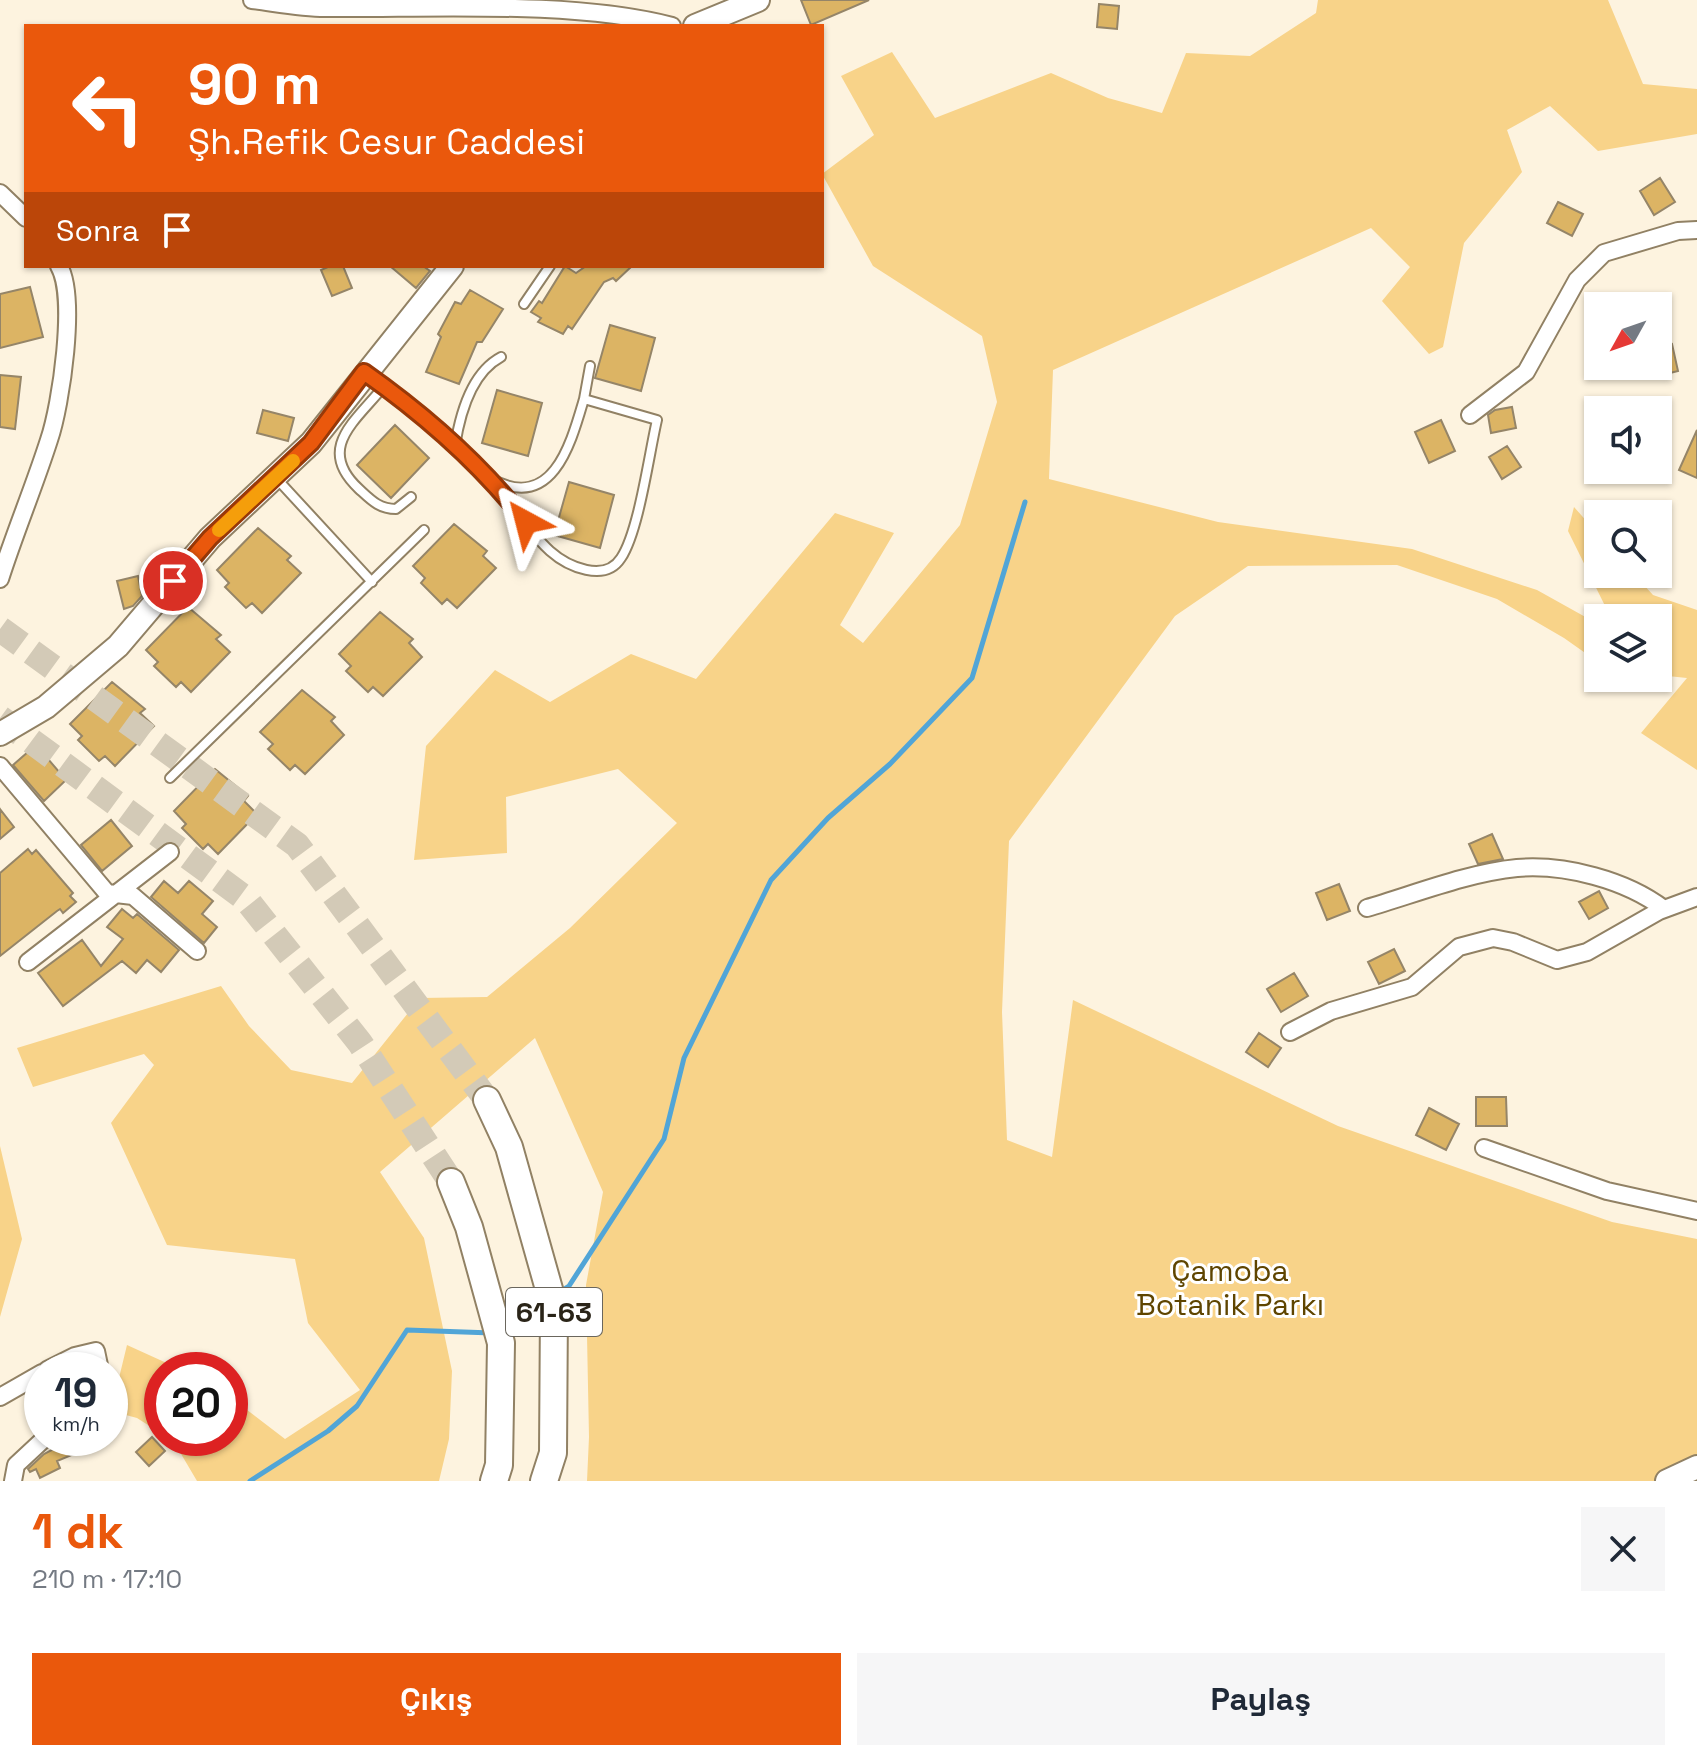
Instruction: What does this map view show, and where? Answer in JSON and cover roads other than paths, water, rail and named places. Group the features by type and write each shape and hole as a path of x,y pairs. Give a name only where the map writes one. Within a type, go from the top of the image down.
{"main road":[{"name":"61-63","path":"487,1100 509,1147 554,1307 553,1453 544,1481"},
{"name":"61-63","path":"451,1182 469,1227 501,1343 499,1465 494,1481"}],"street":[{"path":"252,0 322,8 541,4 648,17 667,24"},
{"path":"700,24 758,0"},
{"path":"0,193 24,216"},
{"path":"1470,415 1526,372 1577,280 1604,253 1678,231 1697,230"},
{"path":"0,579 50,437 68,323 65,277 60,268"},
{"path":"0,734 46,707 118,646 210,538 311,443 364,372 450,268"},
{"path":"0,766 107,893 133,896 197,951"},
{"path":"28,962 170,852"},
{"path":"1367,908 1518,868 1599,879 1641,891 1664,909"},
{"path":"1290,1032 1331,1011 1412,987 1459,947 1493,938 1513,942 1557,960 1587,952 1664,909 1697,897"},
{"path":"1484,1148 1607,1191 1697,1211"},
{"path":"0,1397 24,1383"},
{"path":"13,1481 16,1465 26,1456"},
{"path":"1667,1481 1697,1467"}],"lane":[{"path":"524,304 551,268"},
{"path":"455,446 465,406 481,373 501,357"},
{"path":"492,479 503,485 521,487 537,484 563,463 584,399 590,366"},
{"path":"364,372 415,408 492,479 552,553 586,571 614,566 628,542 657,420 584,399"},
{"path":"384,386 340,440 339,460 345,473 378,506 396,509 411,497"},
{"path":"276,478 372,582"},
{"path":"170,778 424,530"}],"waterway":[{"path":"558,1293 569,1286 664,1139 684,1058 771,880 828,818 890,764 972,678 1025,502"},
{"path":"504,1329 543,1303"},
{"path":"250,1481 328,1431 357,1406 407,1330 492,1333"}],"tunnel":[{"path":"0,629 297,845 487,1100"},
{"path":"0,718 246,899 360,1043 451,1182"}],"park label":[{"name":"Çamoba Botanik Parkı","path":"1230,1287"}]}
